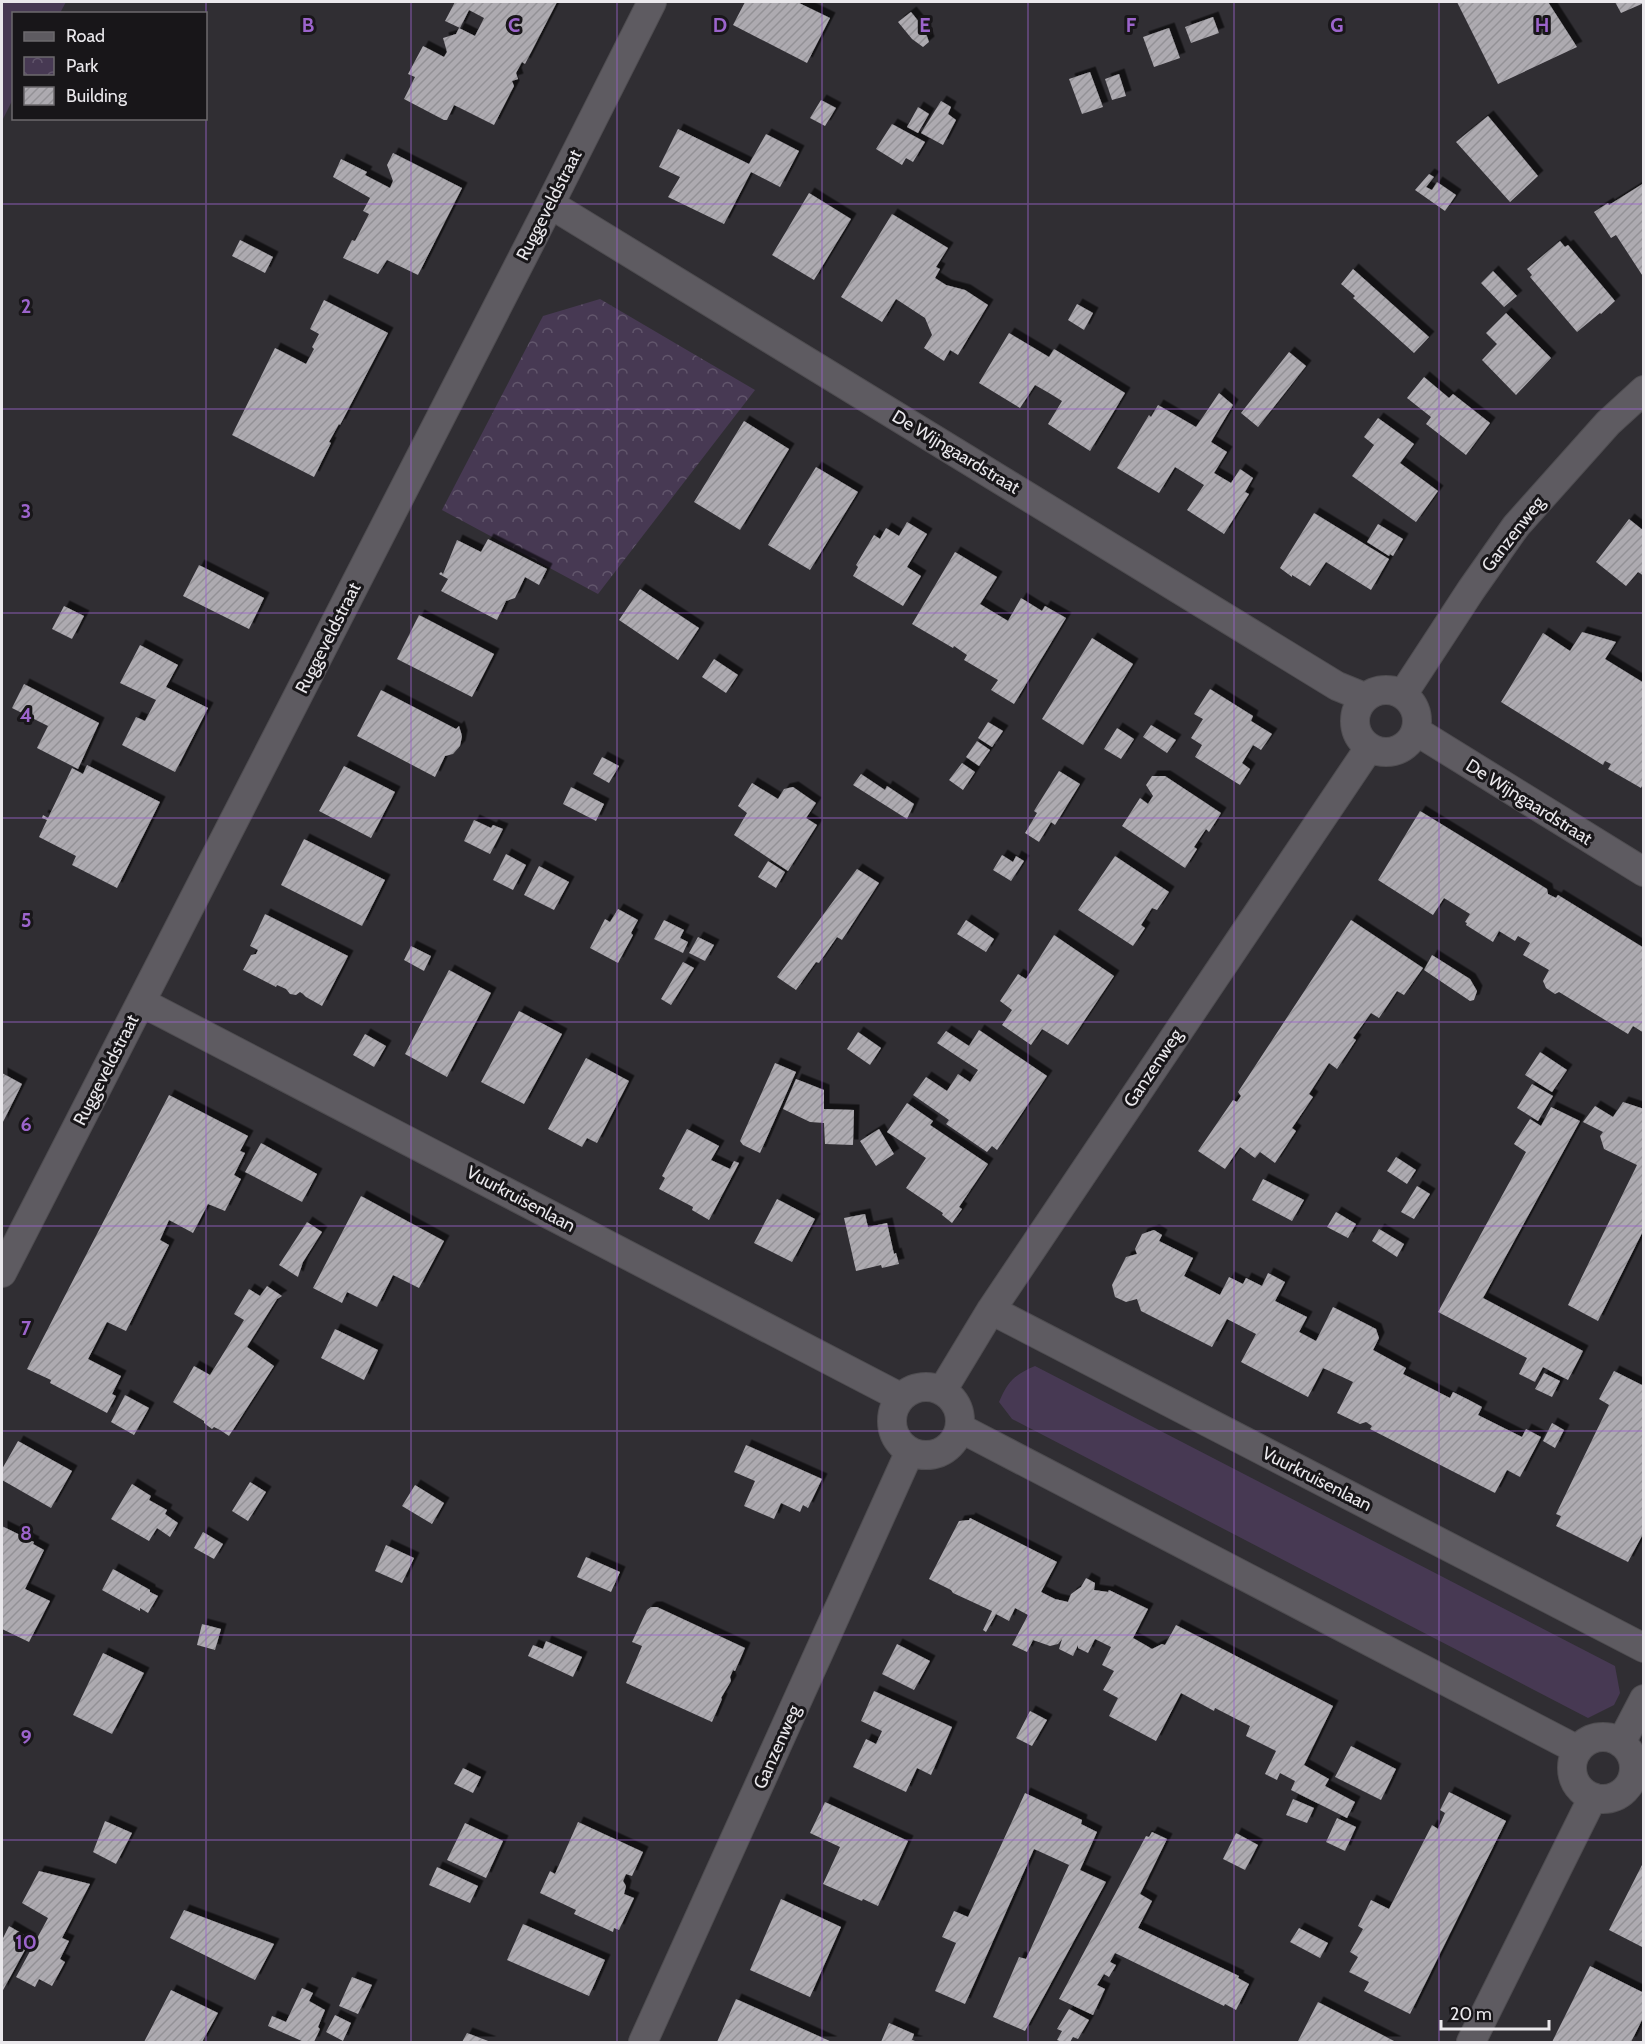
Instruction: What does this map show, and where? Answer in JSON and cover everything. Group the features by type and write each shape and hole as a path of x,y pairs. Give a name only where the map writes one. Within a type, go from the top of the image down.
{"street":[{"name":"Ruggeveldstraat","path":"2,1273 652,2"},
{"name":"De Wijngaardstraat","path":"550,204 1328,680 1364,697"},
{"name":"Ganzenweg","path":"1403,694 1516,526 1608,423 1644,390"},
{"path":"1382,690 1393,690 1403,694 1415,709 1416,731 1409,742 1391,752 1369,748 1357,733 1354,723 1356,712 1364,697 1382,690"},
{"name":"De Wijngaardstraat","path":"1416,731 1644,872"},
{"name":"Ganzenweg","path":"942,1391 991,1310 1369,748"},
{"name":"Vuurkruisenlaan","path":"141,1002 900,1397"},
{"name":"Vuurkruisenlaan","path":"991,1310 1644,1648"},
{"path":"932,1387 942,1391 957,1406 960,1417 960,1428 955,1440 946,1449 934,1454 922,1455 910,1451 900,1444 893,1433 891,1420 894,1408 900,1397 910,1390 932,1387"},
{"path":"960,1428 1578,1750"},
{"name":"Ganzenweg","path":"643,2043 910,1451"},
{"path":"1621,1743 1644,1700"},
{"path":"1593,1738 1612,1738 1621,1743 1629,1750 1633,1759 1638,1782 1612,1798 1593,1797 1583,1791 1572,1772 1573,1760 1578,1750 1593,1738"},
{"path":"1471,2043 1593,1797"}],"green space":[{"path":"2,2 66,2 61,12 12,12 12,101 2,121"},
{"path":"600,299 755,390 598,594 442,510 543,316"},
{"path":"1035,1366 1615,1666 1620,1693 1614,1705 1588,1718 1012,1419 999,1402 1012,1380"}],"building":[{"path":"455,2 557,2 525,64 522,62 516,73 518,79 512,81 514,86 494,125 454,105 447,120 444,120 404,99 415,77 408,74 423,46 444,57 447,52 443,38 456,34 459,28 475,36 484,18 469,10 460,28 445,21"},
{"path":"745,2 797,2 830,18 807,63 733,25"},
{"path":"1457,2 1548,2 1577,47 1498,84"},
{"path":"1615,2 1644,2 1644,3 1621,13"},
{"path":"911,12 924,28 929,42 923,47 912,39 898,22"},
{"path":"1213,17 1219,33 1191,43 1185,27"},
{"path":"1169,28 1180,58 1154,67 1143,37"},
{"path":"1090,72 1103,107 1082,114 1069,79"},
{"path":"1119,74 1126,96 1112,100 1105,79"},
{"path":"821,100 836,108 825,126 810,118"},
{"path":"941,101 951,107 948,114 956,120 943,145 921,133"},
{"path":"918,107 929,114 918,133 907,127"},
{"path":"1488,116 1538,176 1510,202 1456,142"},
{"path":"892,124 925,142 913,162 906,158 902,165 876,149"},
{"path":"678,129 749,164 766,134 799,151 780,187 751,172 724,224 668,197 680,177 659,167"},
{"path":"393,153 462,188 418,275 387,260 378,274 343,258 369,214 363,211 370,198 333,177 341,159 367,172 365,175 390,188 393,181 387,165"},
{"path":"1429,174 1434,177 1426,187 1432,190 1437,182 1456,195 1445,211 1415,190"},
{"path":"1644,183 1644,278 1616,235 1611,238 1594,212"},
{"path":"809,193 851,219 814,280 772,255"},
{"path":"892,214 948,248 936,267 940,269 935,278 946,285 965,290 988,305 958,355 950,350 944,361 924,348 932,335 925,318 896,299 882,322 841,297"},
{"path":"240,240 273,257 265,273 232,256"},
{"path":"1560,241 1565,247 1568,245 1615,301 1577,332 1530,277 1532,275 1527,269"},
{"path":"1353,269 1429,337 1414,353 1353,298 1355,296 1341,284"},
{"path":"1493,271 1517,296 1504,307 1481,283"},
{"path":"324,300 388,333 329,442 331,443 314,477 232,435 275,348 306,364 319,334 310,329"},
{"path":"1077,304 1093,313 1084,330 1068,320"},
{"path":"1506,313 1551,358 1516,395 1482,360 1497,344 1486,333"},
{"path":"1009,333 1049,357 1054,349 1125,393 1090,451 1048,424 1062,401 1049,393 1035,385 1020,408 979,383"},
{"path":"1289,352 1306,366 1258,427 1241,413"},
{"path":"1424,377 1449,398 1453,394 1490,423 1466,455 1426,424 1431,417 1407,398"},
{"path":"1219,393 1233,405 1211,442 1227,452 1214,473 1231,483 1240,469 1253,478 1245,492 1249,494 1224,534 1187,510 1204,485 1175,467 1159,493 1117,468 1149,415 1151,417 1158,405 1196,427"},
{"path":"1378,418 1414,444 1400,463 1438,491 1416,522 1352,476 1374,445 1364,437"},
{"path":"744,421 789,449 740,530 694,502"},
{"path":"816,467 858,492 810,570 768,545"},
{"path":"1314,513 1389,559 1371,590 1326,562 1310,586 1280,568"},
{"path":"1629,519 1644,531 1644,576 1638,572 1626,586 1596,562"},
{"path":"907,522 927,534 907,567 921,576 903,606 853,576 858,567 856,565 874,535 880,539 886,528 899,536"},
{"path":"1378,524 1403,539 1393,556 1390,554 1389,556 1367,542"},
{"path":"488,539 547,569 539,585 525,577 515,598 506,601 497,620 441,591 448,579 439,574 441,572 443,574 457,540 481,552"},
{"path":"955,552 997,577 980,604 1008,621 1021,598 1042,611 1045,606 1066,618 1014,704 991,690 998,680 964,660 967,655 912,624"},
{"path":"199,565 264,598 249,629 183,596"},
{"path":"640,589 699,628 678,660 619,620"},
{"path":"64,606 84,616 72,639 52,629"},
{"path":"419,615 494,654 472,697 397,659"},
{"path":"1582,632 1616,642 1605,659 1644,683 1644,787 1641,788 1608,769 1611,764 1605,761 1603,765 1501,702 1543,633 1570,651"},
{"path":"1092,638 1133,664 1083,745 1042,719"},
{"path":"140,645 178,665 166,687 208,708 175,772 122,745 136,717 145,721 156,700 120,683"},
{"path":"714,659 738,675 726,693 702,677"},
{"path":"24,684 99,723 78,769 37,748 48,726 12,708"},
{"path":"1210,689 1253,716 1251,721 1272,734 1261,750 1253,745 1242,763 1250,769 1240,785 1195,757 1202,745 1191,738 1203,719 1194,714"},
{"path":"381,690 456,729 459,726 462,736 460,746 453,754 445,756 435,777 357,736"},
{"path":"988,722 1003,731 992,747 978,738"},
{"path":"1151,725 1176,740 1167,753 1143,737"},
{"path":"1117,728 1134,739 1121,759 1104,749"},
{"path":"977,741 990,750 979,766 966,757"},
{"path":"602,757 619,766 609,783 593,774"},
{"path":"962,763 975,772 963,790 949,780"},
{"path":"87,765 160,802 117,888 72,865 76,856 39,837 47,820 42,818 43,815 48,818 72,768 83,774"},
{"path":"344,766 395,792 371,838 319,811"},
{"path":"1059,771 1080,784 1055,825 1051,822 1039,842 1025,833 1037,813 1034,811"},
{"path":"861,774 885,790 887,786 914,804 907,819 853,785"},
{"path":"1152,776 1165,776 1221,813 1209,832 1206,829 1194,847 1197,849 1185,868 1122,826 1140,798 1148,804 1153,796 1146,785"},
{"path":"752,783 778,799 784,789 793,787 816,803 806,818 817,825 788,871 734,835 747,813 738,806"},
{"path":"571,787 604,804 596,821 563,804"},
{"path":"1420,811 1547,889 1548,894 1556,898 1558,895 1644,948 1644,1033 1633,1026 1628,1034 1559,992 1555,994 1546,988 1543,981 1549,970 1523,955 1530,943 1518,936 1515,941 1499,931 1493,942 1466,925 1465,922 1470,914 1444,898 1433,915 1378,880"},
{"path":"474,820 491,828 493,825 503,829 490,854 464,841"},
{"path":"304,839 385,880 362,926 281,885"},
{"path":"506,854 526,865 513,890 493,880"},
{"path":"1002,855 1013,862 1016,856 1024,861 1011,881 993,870"},
{"path":"1115,856 1169,892 1157,910 1152,908 1141,925 1145,928 1133,946 1078,910"},
{"path":"768,861 785,872 776,888 758,877"},
{"path":"539,866 569,882 554,910 524,895"},
{"path":"857,869 879,883 842,940 837,937 796,990 777,977"},
{"path":"618,909 638,920 618,963 590,948 605,919 610,922"},
{"path":"265,914 348,956 322,1006 300,992 296,995 290,994 286,989 277,985 276,987 243,970 251,955 256,954 258,950 250,946"},
{"path":"664,920 684,930 680,938 688,942 683,953 654,939"},
{"path":"966,920 994,939 986,952 957,934"},
{"path":"1351,920 1423,968 1404,995 1397,991 1379,1018 1371,1013 1353,1038 1356,1040 1337,1069 1329,1063 1309,1094 1313,1097 1292,1128 1296,1131 1275,1163 1260,1152 1255,1158 1240,1147 1225,1169 1198,1151 1233,1100 1237,1102 1241,1096 1238,1092"},
{"path":"1054,935 1114,976 1068,1045 1042,1029 1031,1045 1002,1025 1012,1010 1000,1001 1018,974 1026,979"},
{"path":"698,937 714,945 705,961 689,953"},
{"path":"411,946 431,956 424,971 404,960"},
{"path":"1432,955 1470,979 1477,991 1474,1000 1470,1001 1424,970"},
{"path":"683,962 694,968 671,1005 661,999"},
{"path":"449,970 491,993 447,1077 405,1054"},
{"path":"519,1011 562,1034 524,1104 481,1082"},
{"path":"979,1030 1047,1076 997,1150 992,1146 987,1152 946,1124 949,1120 913,1095 926,1077 947,1091 958,1074 970,1082 978,1070 937,1043 946,1031 969,1046"},
{"path":"858,1032 881,1048 870,1065 847,1049"},
{"path":"365,1034 386,1046 374,1067 353,1055"},
{"path":"1540,1052 1567,1070 1552,1092 1525,1075"},
{"path":"586,1058 629,1081 597,1143 587,1138 582,1147 548,1129"},
{"path":"775,1063 796,1072 760,1153 743,1145 740,1141"},
{"path":"2,1073 22,1084 2,1124"},
{"path":"796,1079 824,1090 824,1109 854,1110 853,1145 825,1144 824,1123 810,1122 783,1109"},
{"path":"1532,1084 1553,1096 1538,1121 1517,1108"},
{"path":"169,1095 248,1136 240,1151 245,1153 234,1175 241,1179 225,1211 208,1204 193,1233 169,1220 160,1240 169,1245 126,1331 107,1322 88,1359 121,1376 112,1394 116,1396 107,1413 50,1383 51,1380 27,1369"},
{"path":"1623,1102 1644,1109 1644,1229 1598,1321 1568,1305 1637,1165 1604,1149 1600,1136 1603,1132 1583,1122 1595,1106 1613,1117"},
{"path":"907,1103 933,1121 930,1125 988,1164 959,1207 962,1209 952,1223 942,1215 943,1213 906,1188 926,1158 887,1132"},
{"path":"1551,1107 1580,1121 1483,1298 1583,1351 1568,1380 1543,1367 1535,1382 1519,1374 1527,1358 1438,1312 1526,1152 1514,1144 1530,1119 1541,1126"},
{"path":"687,1129 719,1146 711,1160 730,1169 734,1161 739,1163 709,1220 692,1210 693,1207 659,1189 665,1178 662,1176"},
{"path":"879,1129 894,1154 876,1166 860,1141"},
{"path":"261,1143 317,1174 302,1202 245,1172"},
{"path":"1396,1157 1416,1170 1407,1184 1387,1171"},
{"path":"1263,1179 1304,1200 1292,1221 1252,1200"},
{"path":"1417,1186 1430,1194 1414,1219 1401,1212"},
{"path":"361,1196 444,1241 419,1288 393,1275 377,1307 347,1292 342,1303 313,1288"},
{"path":"777,1199 815,1219 792,1262 754,1243"},
{"path":"1336,1212 1356,1224 1348,1238 1327,1227"},
{"path":"865,1214 868,1227 887,1223 894,1254 896,1253 899,1264 882,1268 881,1265 856,1271 844,1218"},
{"path":"307,1222 322,1232 303,1262 298,1277 279,1265"},
{"path":"1379,1229 1404,1244 1397,1257 1372,1241"},
{"path":"1154,1230 1162,1235 1159,1241 1193,1258 1184,1276 1220,1295 1229,1277 1243,1284 1246,1278 1262,1286 1268,1273 1285,1282 1275,1301 1307,1317 1299,1332 1316,1341 1333,1307 1376,1329 1379,1338 1373,1350 1406,1368 1403,1374 1450,1398 1453,1392 1469,1400 1482,1407 1478,1415 1522,1437 1526,1429 1541,1437 1520,1477 1507,1470 1495,1493 1370,1429 1372,1426 1366,1422 1360,1424 1337,1413 1353,1382 1323,1368 1308,1397 1241,1362 1256,1334 1227,1319 1212,1347 1141,1311 1137,1299 1126,1302 1115,1297 1112,1285 1126,1257 1137,1254 1135,1249 1142,1234"},
{"path":"267,1286 282,1296 277,1299 247,1347 274,1366 229,1436 214,1427 212,1429 204,1421 173,1402 194,1366 210,1375 244,1320 234,1314 249,1289 260,1296"},
{"path":"335,1329 378,1350 364,1380 321,1358"},
{"path":"1614,1371 1644,1386 1644,1532 1628,1562 1556,1526 1561,1516 1556,1514 1609,1405 1599,1399"},
{"path":"1544,1373 1560,1381 1552,1397 1535,1389"},
{"path":"125,1395 149,1408 134,1435 111,1422"},
{"path":"1552,1423 1564,1430 1555,1448 1543,1441"},
{"path":"18,1441 72,1471 51,1508 2,1480 2,1469"},
{"path":"746,1445 822,1479 808,1508 803,1505 800,1512 781,1503 774,1519 744,1506 755,1481 734,1472"},
{"path":"250,1482 266,1492 248,1521 232,1511"},
{"path":"132,1484 151,1496 149,1500 167,1510 165,1514 178,1523 170,1537 157,1528 149,1541 111,1519"},
{"path":"415,1485 444,1503 432,1524 402,1506"},
{"path":"970,1518 1057,1562 1041,1592 1068,1602 1071,1594 1081,1587 1086,1578 1095,1583 1094,1590 1108,1592 1109,1590 1148,1609 1133,1638 1152,1649 1162,1644 1165,1645 1176,1625 1333,1706 1304,1765 1329,1779 1325,1786 1355,1802 1347,1818 1291,1790 1295,1781 1280,1773 1277,1780 1265,1774 1276,1751 1246,1736 1250,1726 1215,1708 1214,1711 1181,1693 1156,1741 1109,1716 1118,1698 1103,1690 1114,1671 1102,1665 1111,1647 1095,1639 1088,1653 1078,1648 1078,1645 1073,1656 1059,1649 1062,1639 1058,1644 1050,1646 1033,1640 1027,1652 1012,1645 1028,1615 1015,1608 1009,1621 996,1614 986,1632 983,1630 992,1611 929,1579 959,1521"},
{"path":"2,1526 34,1542 33,1544 44,1550 25,1589 50,1601 29,1642 2,1629"},
{"path":"203,1532 223,1544 214,1559 194,1548"},
{"path":"386,1545 414,1558 402,1583 375,1571"},
{"path":"586,1557 620,1572 611,1592 577,1577"},
{"path":"113,1569 158,1596 148,1613 102,1590"},
{"path":"657,1607 745,1648 735,1671 733,1670 731,1681 721,1698 712,1722 626,1683 642,1646 632,1642 647,1610"},
{"path":"202,1624 221,1629 215,1650 197,1645"},
{"path":"546,1641 582,1657 573,1677 528,1656 533,1645 543,1649"},
{"path":"897,1644 930,1661 914,1690 882,1674"},
{"path":"103,1653 144,1673 112,1734 73,1715"},
{"path":"874,1691 952,1727 931,1775 917,1768 906,1792 853,1767 866,1739 876,1744 882,1731 861,1721"},
{"path":"1030,1711 1047,1720 1032,1746 1016,1738"},
{"path":"1351,1746 1396,1769 1381,1800 1335,1777"},
{"path":"463,1768 481,1777 473,1793 454,1784"},
{"path":"1449,1792 1506,1821 1410,2014 1364,1991 1369,1982 1349,1972 1358,1957 1350,1952 1363,1929 1358,1926 1371,1900 1389,1909 1432,1825 1438,1829 1445,1813 1440,1810"},
{"path":"1025,1793 1082,1820 1081,1824 1097,1832 1080,1870 1106,1882 1025,2031 993,2017 1019,1957 1026,1959 1069,1865 1034,1849 965,2004 935,1991 956,1943 942,1937 954,1911 968,1917"},
{"path":"1293,1799 1314,1808 1307,1823 1286,1815"},
{"path":"825,1802 908,1841 878,1906 823,1884 840,1847 810,1833"},
{"path":"1337,1818 1356,1827 1345,1851 1326,1842"},
{"path":"105,1821 132,1833 116,1864 93,1852"},
{"path":"578,1822 643,1852 632,1876 626,1874 623,1881 626,1886 624,1894 634,1898 619,1930 614,1928 613,1932 574,1914 576,1910 540,1893 550,1871 555,1874"},
{"path":"465,1823 503,1841 486,1878 447,1860"},
{"path":"1152,1832 1167,1839 1140,1894 1152,1901 1138,1928 1239,1976 1238,1978 1249,1984 1236,2010 1115,1953 1110,1962 1116,1965 1109,1977 1104,1974 1097,1985 1105,1989 1093,2015 1059,1999 1146,1836 1149,1837"},
{"path":"1236,1833 1258,1845 1245,1870 1223,1859"},
{"path":"1644,1861 1644,1948 1609,1930"},
{"path":"437,1867 478,1886 470,1903 429,1885"},
{"path":"39,1871 90,1884 62,1938 69,1941 60,1959 65,1962 52,1986 39,1979 35,1987 16,1977 48,1918 22,1903"},
{"path":"781,1899 841,1927 810,1997 750,1970"},
{"path":"184,1910 274,1944 255,1980 170,1938"},
{"path":"523,1924 605,1960 589,1996 507,1960"},
{"path":"9,1926 31,1939 2,1992 2,1940"},
{"path":"1299,1928 1328,1943 1320,1958 1290,1942"},
{"path":"1590,1966 1644,1993 1644,2016 1631,2042 1552,2042"},
{"path":"352,1977 372,1985 358,2014 339,2006"},
{"path":"302,1988 313,1993 309,2001 325,2010 314,2042 304,2042 268,2026 272,2016 286,2022"},
{"path":"171,1990 218,2013 202,2042 144,2042"},
{"path":"736,1999 832,2042 717,2042"},
{"path":"1318,2002 1396,2042 1298,2041"},
{"path":"1069,2009 1089,2020 1078,2039 1073,2037 1070,2042 1062,2042 1057,2040 1062,2031 1057,2029"},
{"path":"335,2015 351,2023 343,2041 326,2032"},
{"path":"889,2023 914,2034 912,2040 918,2042 881,2042"},
{"path":"467,2033 491,2042 462,2042"}]}
